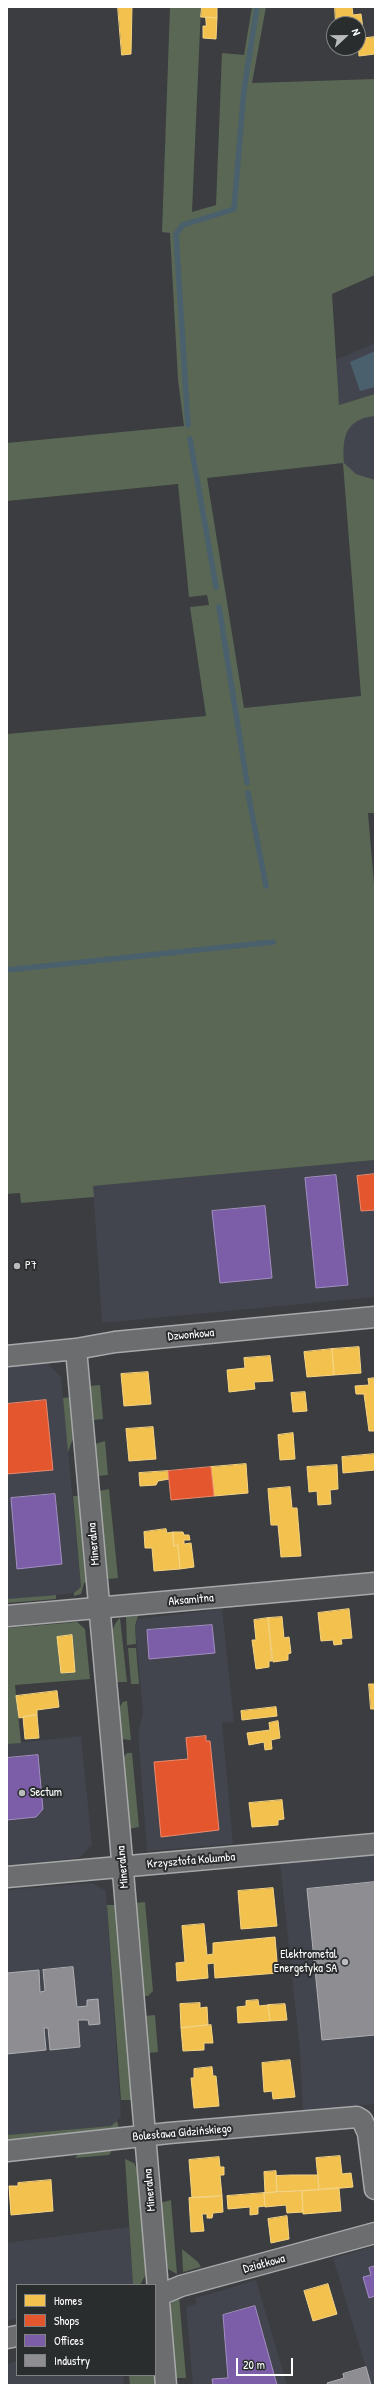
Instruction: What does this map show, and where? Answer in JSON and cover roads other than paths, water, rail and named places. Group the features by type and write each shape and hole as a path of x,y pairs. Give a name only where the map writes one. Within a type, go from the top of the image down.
{"street":[{"name":"Dzwonkowa","path":"7,1356 76,1349 115,1342 375,1317"},
{"name":"Mineralna","path":"76,1349 123,1866 146,2136 157,2296 166,2385"},
{"name":"Aksamitna","path":"7,1616 375,1583"},
{"name":"Krzysztofa Kolumba","path":"7,1877 375,1844"},
{"name":"Bolesława Gidzińskiego","path":"7,2151 146,2136 357,2117 362,2120 368,2133 375,2189"},
{"name":"Działkowa","path":"157,2296 181,2286 375,2234"}],"water":[{"path":"375,351 375,387 360,391 350,362"}],"waterway":[{"path":"188,425 176,234 183,225 234,209 244,90 257,7"},
{"path":"190,439 216,587"},
{"path":"219,607 247,783"},
{"path":"248,793 266,886"},
{"path":"7,970 273,942"}],"place":[{"name":"P7","path":"17,1266"},
{"name":"Sectum","path":"22,1793"},
{"name":"Elektrometal Energetyka SA","path":"345,1962"}]}
